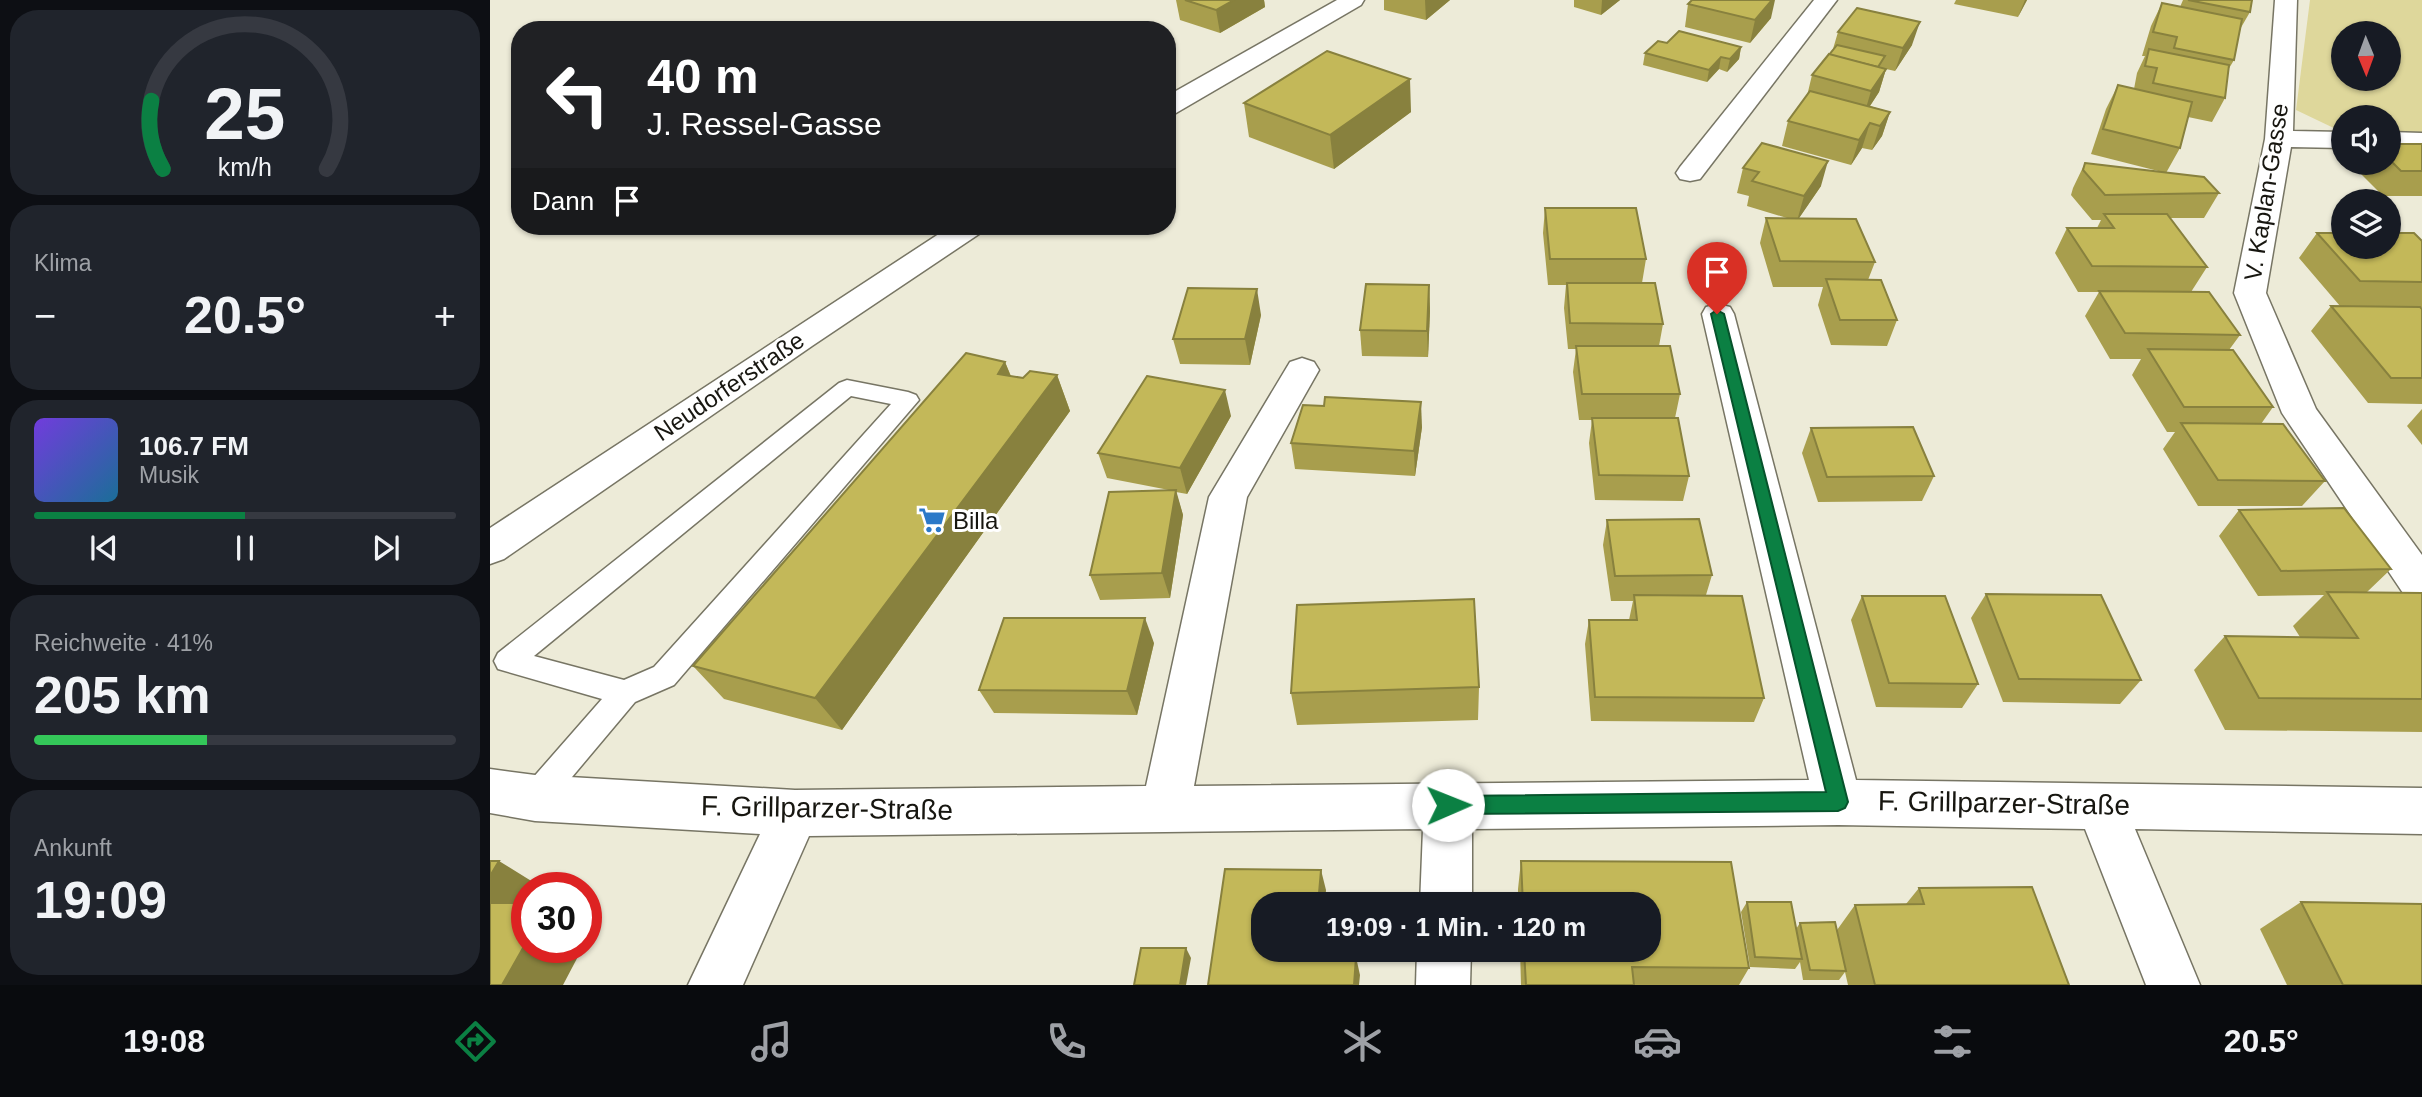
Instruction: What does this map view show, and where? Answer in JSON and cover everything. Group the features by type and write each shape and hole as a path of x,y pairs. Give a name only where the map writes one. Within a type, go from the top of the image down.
{"street":[{"path":"1176,102 1353,0"},
{"path":"1690,173 1826,0"},
{"name":"V. Kaplan-Gasse","path":"2286,0 2278,139 2250,293 2300,413 2422,587"},
{"path":"2278,139 2331,140"},
{"path":"2401,140 2422,141"},
{"name":"Neudorferstraße","path":"490,548 957,235"},
{"path":"1717,314 1838,802"},
{"path":"1166,808 1228,497 1302,370"},
{"name":"F. Grillparzer-Straße","path":"512,795 795,813 1838,802 2422,811"},
{"path":"2100,804 2174,985"},
{"path":"1446,892 1448,805"},
{"path":"715,985 795,813"},
{"path":"1443,985 1444,962"}],"lane":[{"path":"512,795 625,693 664,676 908,400 847,388 508,662 625,693"}],"shaded area":[{"path":"2310,0 2422,0 2422,133 2401,132 2401,105 2331,105 2331,126 2296,110"}],"building":[{"path":"1185,0 1234,0 1216,10"},
{"path":"1692,0 1772,0 1755,20 1688,4"},
{"path":"2188,0 2252,0 2250,12"},
{"path":"2162,3 2242,19 2234,60 2174,48 2177,37 2153,32"},
{"path":"1857,8 1920,22 1903,48 1838,32"},
{"path":"1679,31 1741,47 1730,59 1721,57 1709,70 1645,53 1658,41 1667,43"},
{"path":"1837,45 1885,56 1878,67 1829,55"},
{"path":"2149,49 2229,65 2225,98 2153,83 2157,68 2145,66"},
{"path":"1327,51 1410,79 1330,135 1244,103"},
{"path":"1829,54 1886,69 1871,91 1812,75"},
{"path":"2118,85 2192,102 2180,148 2103,129"},
{"path":"1810,91 1890,112 1880,126 1870,123 1859,140 1788,121"},
{"path":"1762,143 1828,161 1804,196 1752,181 1759,172 1743,168"},
{"path":"2401,144 2422,144 2422,171 2401,171"},
{"path":"2085,163 2204,177 2219,193 2105,195 2083,170"},
{"path":"1545,208 1636,208 1646,259 1550,259"},
{"path":"2104,214 2167,214 2207,267 2092,266 2067,228 2114,228"},
{"path":"1766,218 1856,219 1875,262 1780,261"},
{"path":"2317,233 2331,233 2331,249"},
{"path":"2401,233 2414,233 2422,241 2422,282 2360,281 2340,259 2401,259"},
{"path":"1826,279 1881,280 1897,320 1840,320"},
{"path":"1567,283 1655,283 1663,324 1570,323"},
{"path":"1366,284 1429,285 1427,331 1360,330"},
{"path":"1188,288 1257,289 1245,339 1173,339"},
{"path":"2099,291 2209,292 2240,335 2125,333"},
{"path":"2331,306 2420,307 2422,378 2391,378"},
{"path":"1576,346 1670,346 1680,394 1582,394"},
{"path":"2148,349 2233,350 2273,407 2184,407"},
{"path":"966,353 1005,362 998,374 1023,378 1030,371 1057,375 815,698 693,666"},
{"path":"1147,376 1225,390 1180,468 1098,453"},
{"path":"1325,397 1421,402 1414,451 1291,443 1303,405 1324,406"},
{"path":"1592,418 1678,418 1689,476 1599,475"},
{"path":"2181,423 2283,424 2325,481 2218,480"},
{"path":"1913,427 1934,476 1827,477 1811,428"},
{"path":"1176,490 1162,573 1090,575 1109,492"},
{"path":"2344,508 2391,569 2281,571 2239,510"},
{"path":"1699,519 1712,575 1615,576 1607,520"},
{"path":"2327,592 2422,593 2422,699 2259,698 2225,636 2358,638"},
{"path":"1986,594 2101,595 2141,680 2019,679"},
{"path":"1634,595 1742,596 1764,698 1595,697 1589,620 1637,620"},
{"path":"1862,596 1945,596 1978,684 1889,683"},
{"path":"1474,599 1479,687 1291,693 1297,605"},
{"path":"1004,618 1145,618 1127,691 979,690"},
{"path":"490,861 499,861 490,876"},
{"path":"1521,861 1731,862 1749,968 1632,967 1634,985 1526,985 1525,962 1661,962 1661,892 1522,892"},
{"path":"1225,869 1321,870 1319,892 1251,892 1251,962 1356,962 1354,985 1208,985"},
{"path":"2032,887 2069,985 1875,985 1855,905 1924,904 1919,888"},
{"path":"1747,902 1791,902 1802,959 1755,957"},
{"path":"2301,902 2422,904 2422,985 2343,985"},
{"path":"490,903 511,903 511,963 514,963 502,985 490,985"},
{"path":"1835,922 1846,971 1810,970 1800,923"},
{"path":"1141,948 1186,948 1180,985 1134,985"}],"place":[{"name":"Billa","path":"932,520"}],"route":[{"path":"1448,805 1838,802 1717,314"}]}
